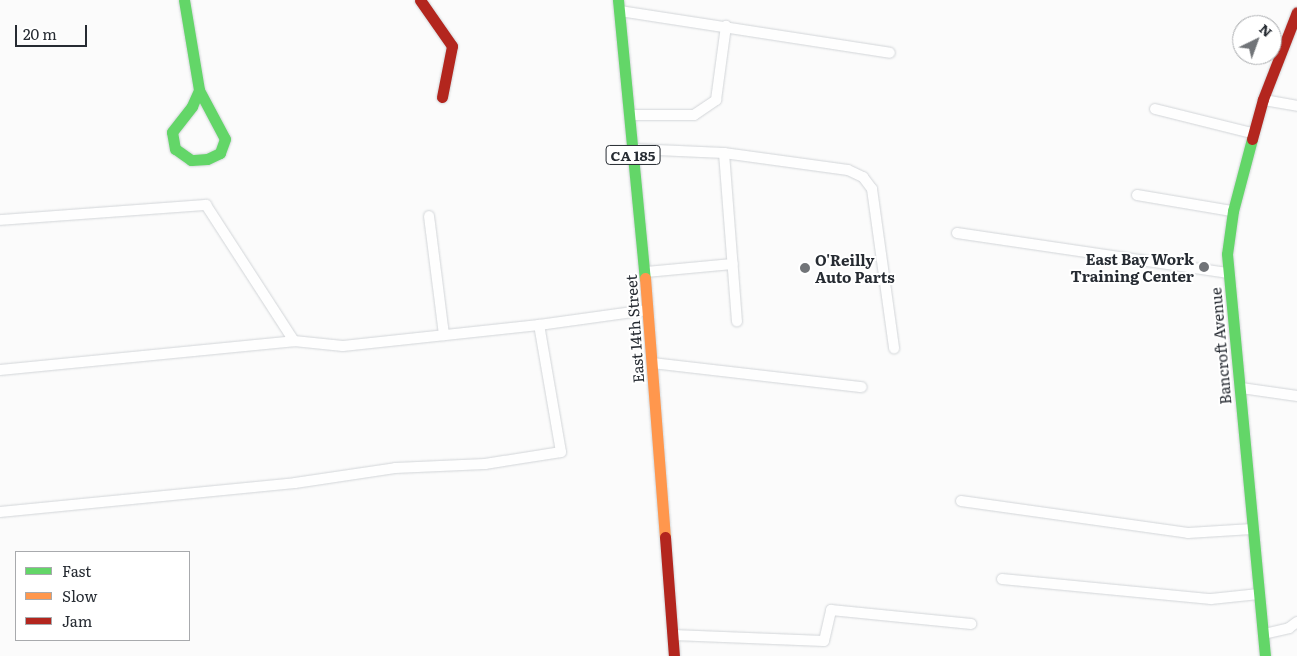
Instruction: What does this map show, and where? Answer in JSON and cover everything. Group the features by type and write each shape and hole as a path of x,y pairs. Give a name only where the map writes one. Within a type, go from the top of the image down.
{"main road":[{"path":"184,0 199,90 225,139 220,153 207,159 191,160 175,149 172,132 192,106 199,90"},
{"path":"420,0 452,46 442,97"},
{"name":"East 14th Street","path":"618,5 645,272 674,656"},
{"name":"Bancroft Avenue","path":"1265,656 1238,388 1227,254 1233,211 1263,100 1297,12"}],"lane":[{"path":"618,5 726,26 890,53"},
{"path":"629,115 694,115 716,100 726,26"},
{"path":"1263,100 1297,106"},
{"path":"1155,109 1255,134"},
{"path":"632,149 724,153 848,170 863,177 872,189 894,348"},
{"path":"724,153 738,321"},
{"path":"1137,195 1233,211"},
{"path":"0,220 206,205 294,341"},
{"path":"429,216 444,335"},
{"path":"956,233 1228,273"},
{"path":"645,272 733,264"},
{"path":"0,370 294,341 342,346 539,326 648,310"},
{"path":"0,512 295,483 395,468 485,464 560,452 539,326"},
{"path":"652,362 862,387"},
{"path":"1238,388 1297,396"},
{"path":"961,501 1188,533 1253,530"},
{"path":"1002,579 1211,600 1259,594"},
{"path":"672,635 824,641 831,610 970,624"},
{"path":"1263,634 1289,628 1297,622"}],"traffic: fast":[{"path":"184,0 199,90 225,139 220,153 207,159 191,160 175,149 172,132 192,106 199,90"},
{"path":"618,0 645,278"},
{"path":"1252,139 1233,211 1227,254 1265,656"}],"traffic: slow":[{"path":"645,278 665,537"}],"traffic: jam":[{"path":"420,0 452,46 442,97"},
{"path":"1252,139 1263,99 1297,12"},
{"path":"665,537 674,656"}],"place":[{"name":"East Bay Work Training Center","path":"1204,267"},
{"name":"O'Reilly Auto Parts","path":"805,268"}]}
